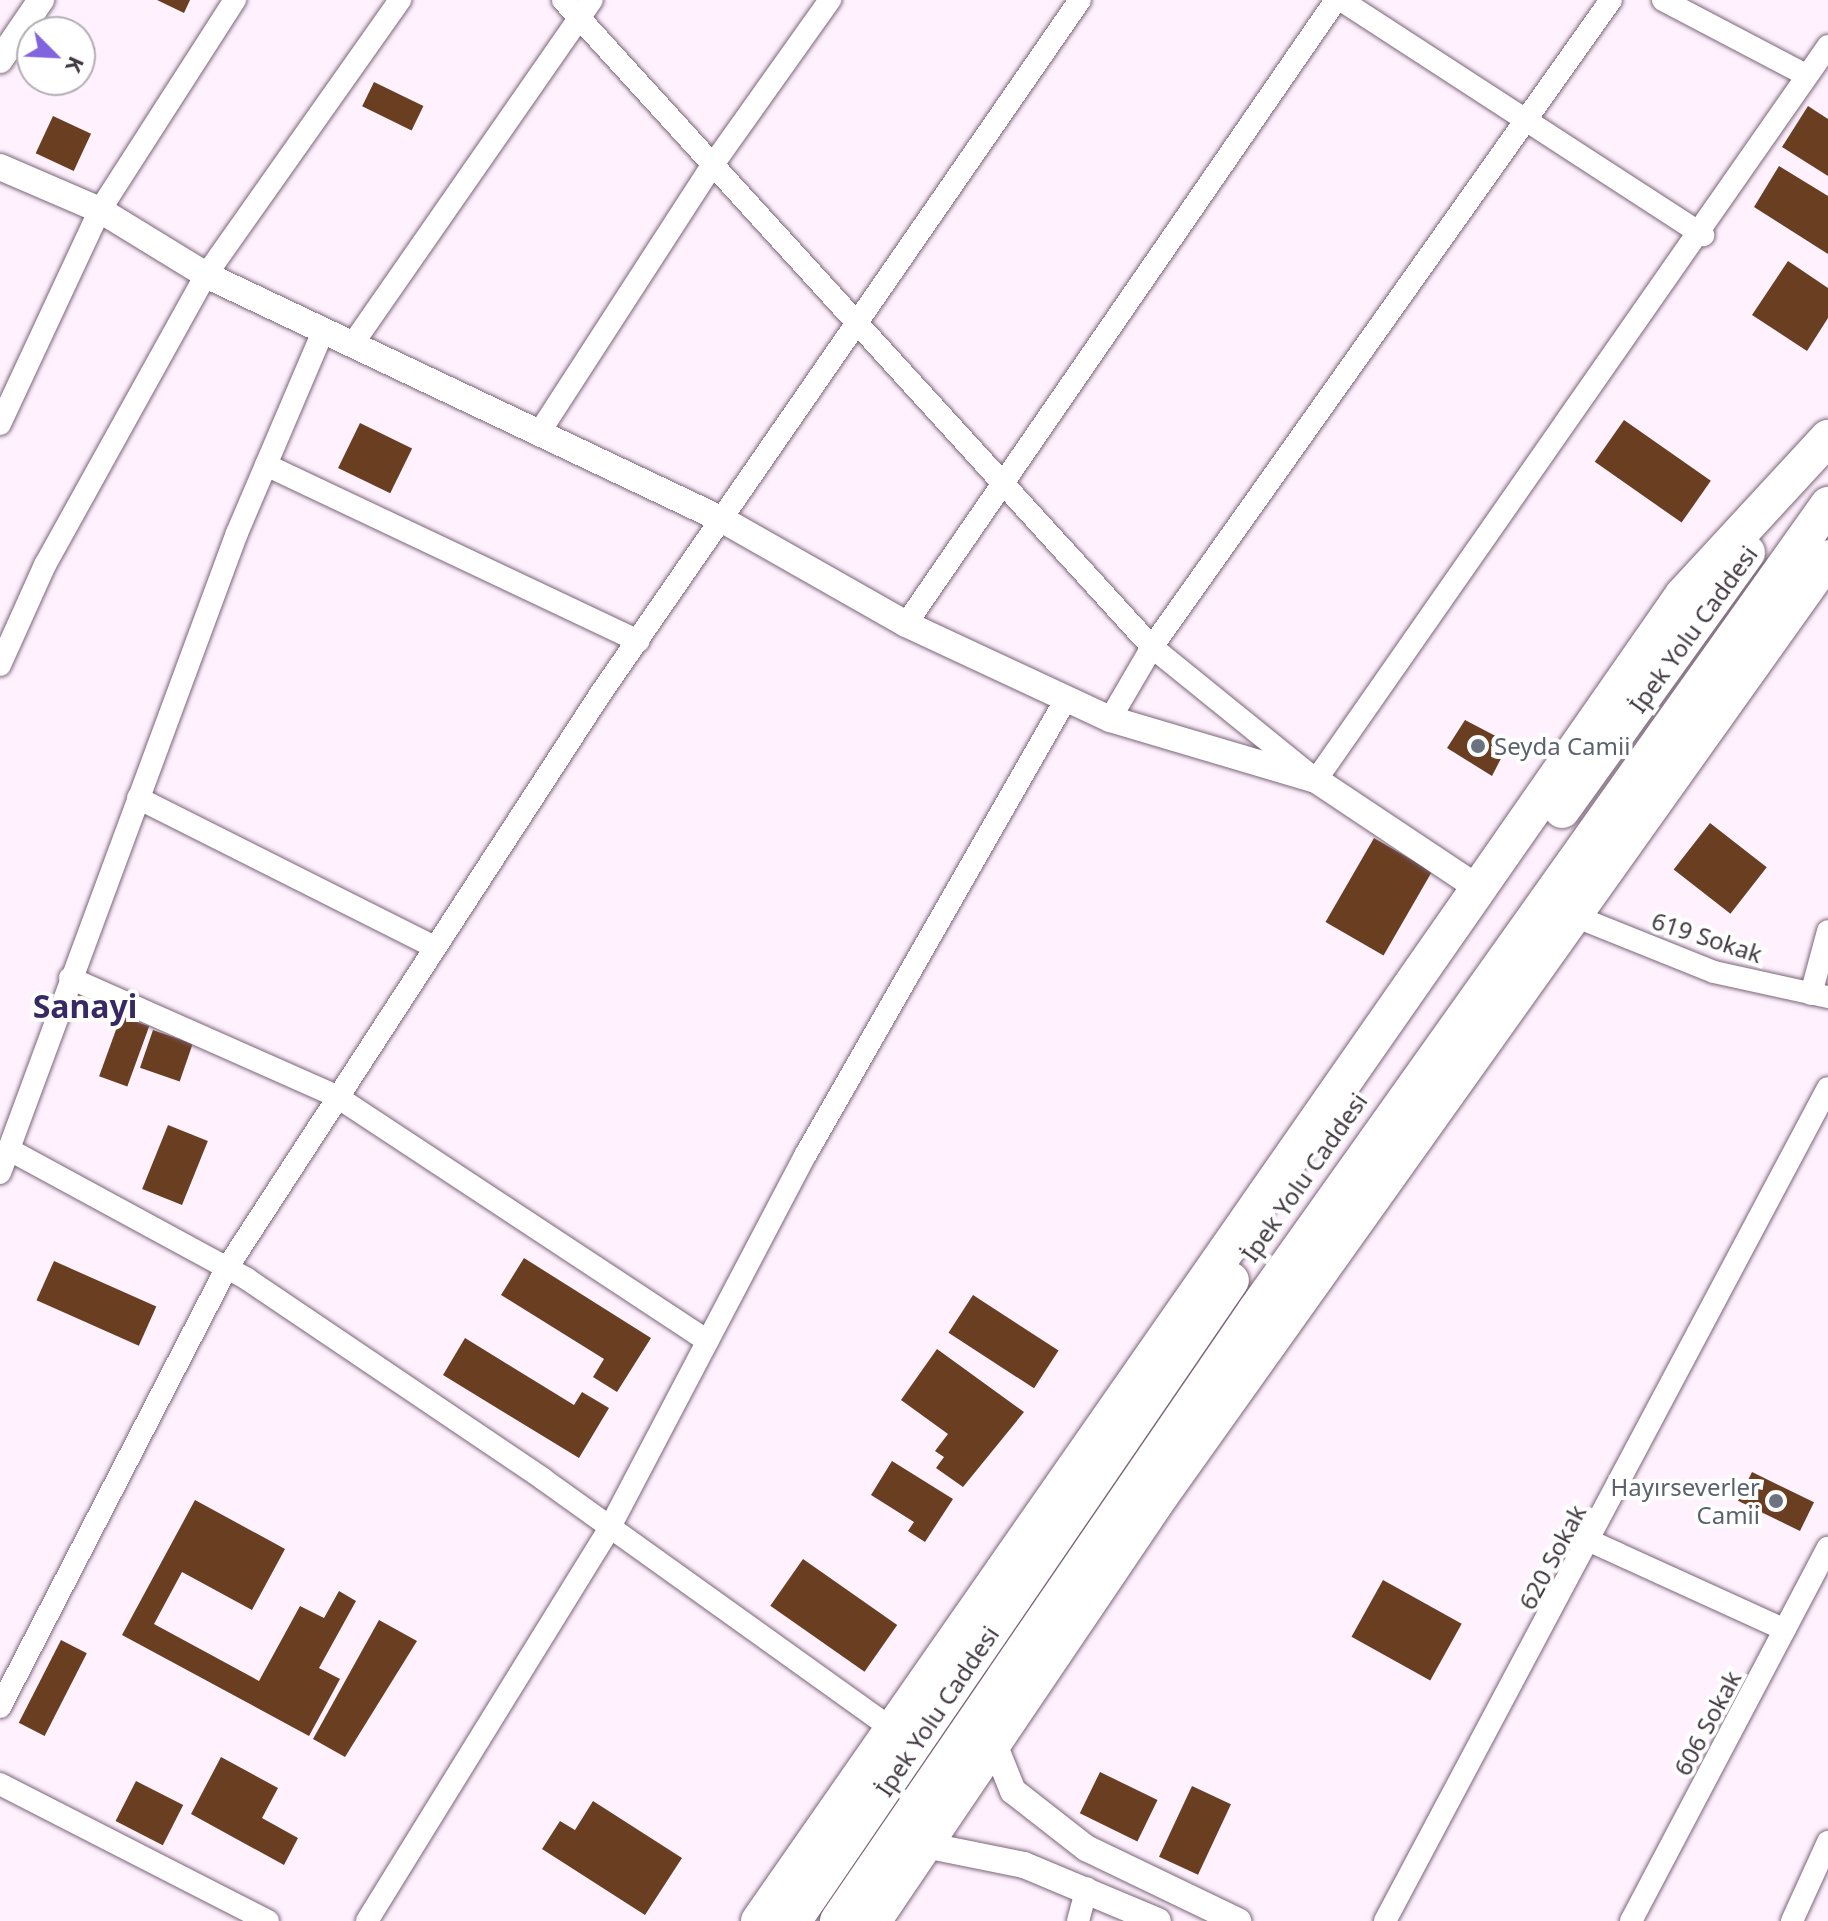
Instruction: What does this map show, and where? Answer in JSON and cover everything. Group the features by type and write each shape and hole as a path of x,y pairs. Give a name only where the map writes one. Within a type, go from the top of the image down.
{"highway":[{"path":"759,1921 889,1727 1683,595 1828,440"},
{"name":"İpek Yolu Caddesi","path":"793,1921 1220,1295 1828,440"},
{"name":"İpek Yolu Caddesi","path":"838,1921 1265,1297 1828,505"},
{"path":"873,1921 1572,915 1828,558"}],"street":[{"path":"0,60 41,0"},
{"path":"0,424 100,210 235,0"},
{"path":"0,665 45,565 206,275 400,0"},
{"path":"563,0 586,9 712,166 1152,647 1316,780 1478,888"},
{"path":"539,433 712,166 830,0"},
{"path":"0,1707 227,1268 336,1096 638,641 1080,0"},
{"path":"906,624 1338,0 1703,235"},
{"path":"1110,719 1152,647 1529,122 1611,0"},
{"path":"1663,0 1806,75"},
{"path":"352,345 586,9"},
{"path":"1316,780 1703,235 1828,46"},
{"path":"0,167 100,210 206,275 723,520 906,624 1066,699 1110,719 1316,780"},
{"path":"0,1173 138,798 266,465 323,331"},
{"path":"266,465 638,641"},
{"path":"367,1921 610,1527 708,1341 1066,699"},
{"path":"138,798 434,947"},
{"name":"619 Sokak","path":"1572,915 1714,972 1822,994"},
{"path":"1822,994 1828,931"},
{"path":"70,978 336,1096 708,1341"},
{"name":"620 Sokak","path":"1385,1921 1590,1541 1828,1088"},
{"path":"8,1149 227,1268 610,1527 889,1727"},
{"path":"1590,1541 1785,1630"},
{"name":"606 Sokak","path":"1631,1921 1828,1548"},
{"path":"994,1744 1013,1791 1086,1848 1238,1921"},
{"path":"0,1784 268,1921"},
{"path":"1792,1921 1828,1842"},
{"path":"925,1845 1024,1865 1087,1888 1158,1921"},
{"path":"1078,1921 1087,1888"}],"building":[{"path":"157,0 190,0 184,13"},
{"path":"374,82 423,106 412,130 362,106"},
{"path":"1808,106 1828,119 1828,176 1782,147"},
{"path":"53,116 91,134 74,171 36,153"},
{"path":"1779,166 1828,196 1828,254 1754,207"},
{"path":"1788,261 1828,288 1828,318 1807,351 1752,315"},
{"path":"1624,420 1711,481 1682,523 1595,462"},
{"path":"360,423 412,448 390,493 338,468"},
{"name":"Seyda Camii","path":"1465,720 1509,743 1492,776 1447,748"},
{"path":"1710,823 1767,867 1730,914 1674,869"},
{"path":"1374,838 1432,871 1384,956 1326,922"},
{"path":"121,1016 149,1026 127,1086 99,1076"},
{"path":"153,1030 193,1044 180,1081 140,1068"},
{"path":"168,1125 208,1141 182,1205 142,1189"},
{"path":"524,1258 651,1338 617,1392 593,1377 604,1359 501,1295"},
{"path":"54,1261 156,1307 139,1346 37,1300"},
{"path":"973,1295 1059,1351 1034,1388 948,1333"},
{"path":"465,1338 574,1405 582,1392 609,1408 579,1458 443,1375"},
{"path":"937,1349 1024,1412 963,1487 936,1468 944,1457 935,1451 948,1434 901,1400"},
{"path":"892,1461 953,1499 925,1542 908,1531 914,1522 871,1495"},
{"name":"Hayırseverler Camii","path":"1752,1472 1814,1502 1800,1531 1738,1501"},
{"path":"195,1500 285,1549 252,1610 182,1572 154,1624 259,1681 300,1606 324,1618 339,1591 356,1601 319,1668 340,1679 309,1736 122,1635"},
{"path":"803,1559 897,1625 865,1672 770,1606"},
{"path":"1383,1580 1462,1624 1430,1680 1351,1637"},
{"path":"379,1620 417,1641 345,1757 313,1739"},
{"path":"61,1640 87,1653 45,1736 19,1723"},
{"path":"221,1757 278,1788 262,1818 298,1838 284,1865 191,1814"},
{"path":"1100,1772 1158,1800 1137,1841 1080,1813"},
{"path":"136,1781 183,1805 163,1845 116,1821"},
{"path":"1192,1786 1231,1804 1198,1875 1159,1857"},
{"path":"593,1801 682,1858 645,1915 542,1849 560,1821 575,1830"}],"place":[{"name":"Seyda Camii","path":"1478,746"},
{"name":"Hayırseverler Camii","path":"1776,1501"}],"district":[{"name":"Sanayi","path":"85,1006"}]}
